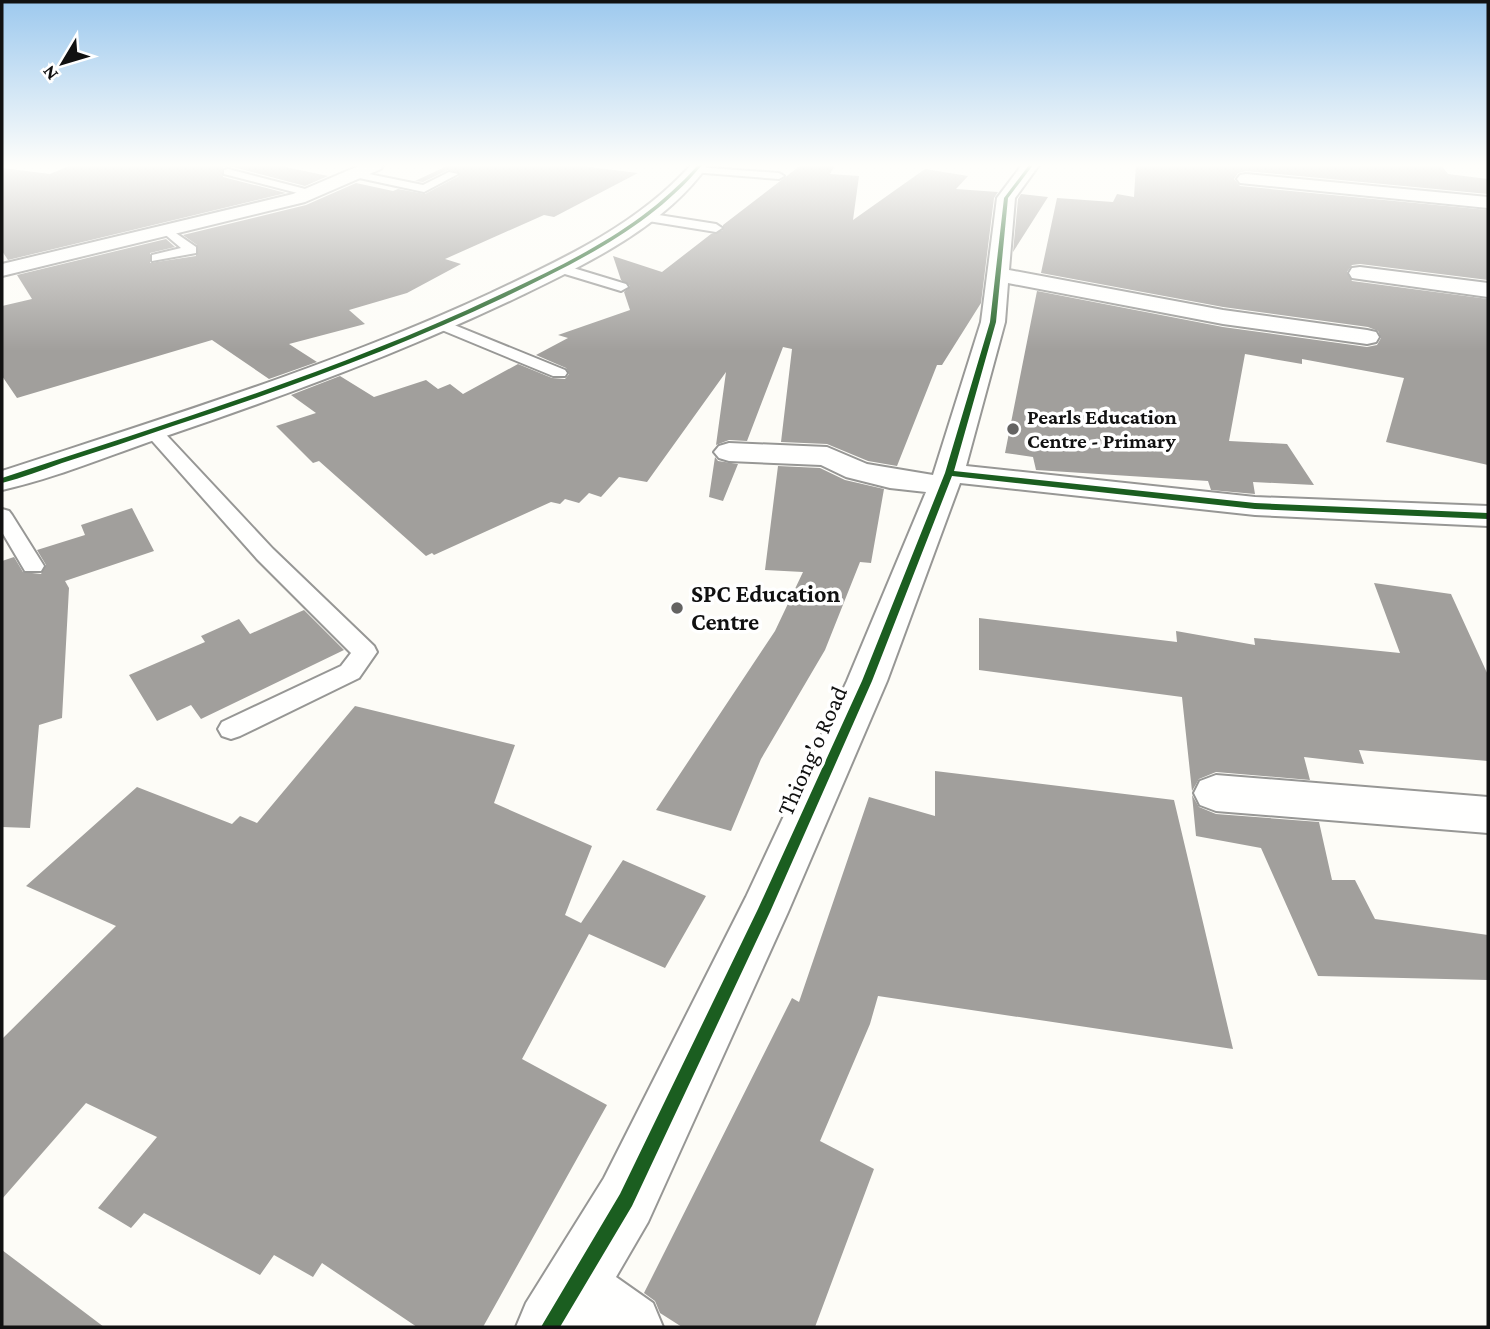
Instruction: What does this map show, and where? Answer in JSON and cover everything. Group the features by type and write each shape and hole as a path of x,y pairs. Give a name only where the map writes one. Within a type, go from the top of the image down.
{"street":[{"path":"2,270 182,227"},
{"path":"2,481 298,383 442,325 560,268 630,227"},
{"name":"Thiong'o Road","path":"562,1307 626,1200 763,912 867,681 947,479 993,322 1003,227"},
{"path":"1360,273 1488,290"},
{"path":"997,274 1223,317 1367,338"},
{"path":"729,452 827,456 857,471 890,480 947,479 1255,506 1488,516"},
{"path":"1216,793 1488,815"},
{"path":"562,1307 629,1327"}],"lane":[{"path":"709,227 716,228"},
{"path":"157,258 191,250 167,231"},
{"path":"560,268 621,287"},
{"path":"442,325 559,373"},
{"path":"152,430 265,554 365,652 350,672 231,729"},
{"path":"2,515 33,566"}],"building":[{"path":"2,227 145,227 8,260 2,251"},
{"path":"216,227 517,227 445,259 461,264 407,293 349,310 365,324 289,344 317,362 269,379 212,340 17,398 2,376 2,306 32,299 17,275 166,239 175,247 150,253 150,263 196,256 197,245 183,235"},
{"path":"723,227 990,227 981,303 942,365 937,365 897,466 868,461 827,444 781,442 792,349 783,347 747,441 729,440 716,445 726,372 647,482 619,477 601,497 589,493 579,503 565,499 560,504 551,502 434,555 432,553 426,556 319,461 313,463 276,426 316,413 291,395 340,376 374,397 426,380 438,389 450,384 463,394 518,364 552,378 565,379 569,374 566,368 536,355 568,338 558,335 630,310 624,292 630,286 621,280 613,256 662,272 711,234 723,230"},
{"path":"1015,227 1029,227 1013,252"},
{"path":"1051,227 1488,227 1488,280 1360,264 1352,265 1347,272 1352,281 1488,299 1488,465 1386,442 1404,378 1302,359 1302,364 1245,354 1229,441 1287,444 1314,485 1253,482 1255,494 1211,490 1208,481 1036,470 1033,457 1005,453 1037,291 1223,327 1367,347 1377,345 1381,338 1378,331 1368,327 1223,307 1041,273"},
{"path":"715,457 718,461 738,464 723,501 709,497"},
{"path":"778,466 820,468 845,480 884,489 871,563 860,562 825,650 761,759 731,831 656,810 775,631 803,572 765,570"},
{"path":"132,508 154,551 65,581 69,588 62,718 39,725 30,828 2,827 2,561 14,557 23,572 41,574 46,565 37,550 85,535 81,525"},
{"path":"1374,583 1451,594 1488,675 1488,761 1359,750 1364,764 1304,757 1310,780 1216,772 1199,779 1192,791 1182,697 979,670 979,618 1177,642 1176,631 1255,645 1254,638 1400,653"},
{"path":"304,610 344,650 201,719 191,705 157,721 129,675 205,642 201,636 239,619 250,634"},
{"path":"355,706 515,745 494,803 592,846 565,915 581,923 623,860 706,896 665,968 589,934 522,1059 607,1105 483,1327 417,1327 322,1263 313,1277 274,1255 260,1275 144,1213 131,1228 98,1208 157,1137 86,1103 2,1199 2,1039 116,926 26,886 137,787 232,824 240,816 257,823"},
{"path":"935,771 1174,800 1233,1049 878,996 870,1024 820,1141 874,1169 815,1327 682,1327 660,1313 655,1301 644,1293 792,998 799,1002 869,797 935,816"},
{"path":"1192,795 1199,807 1216,814 1319,822 1332,880 1355,880 1375,919 1488,935 1488,980 1318,976 1261,848 1196,836"},
{"path":"2,1250 104,1327 2,1327"}],"cycle path":[{"path":"2,481 268,392 399,342 550,272 630,227"},
{"path":"550,1327 626,1200 763,912 867,681 949,473 993,322 1003,227"},
{"path":"949,473 1255,506 1488,516"}],"place":[{"name":"Pearls Education Centre - Primary","path":"1013,429"},
{"name":"SPC Education Centre","path":"677,608"}]}
